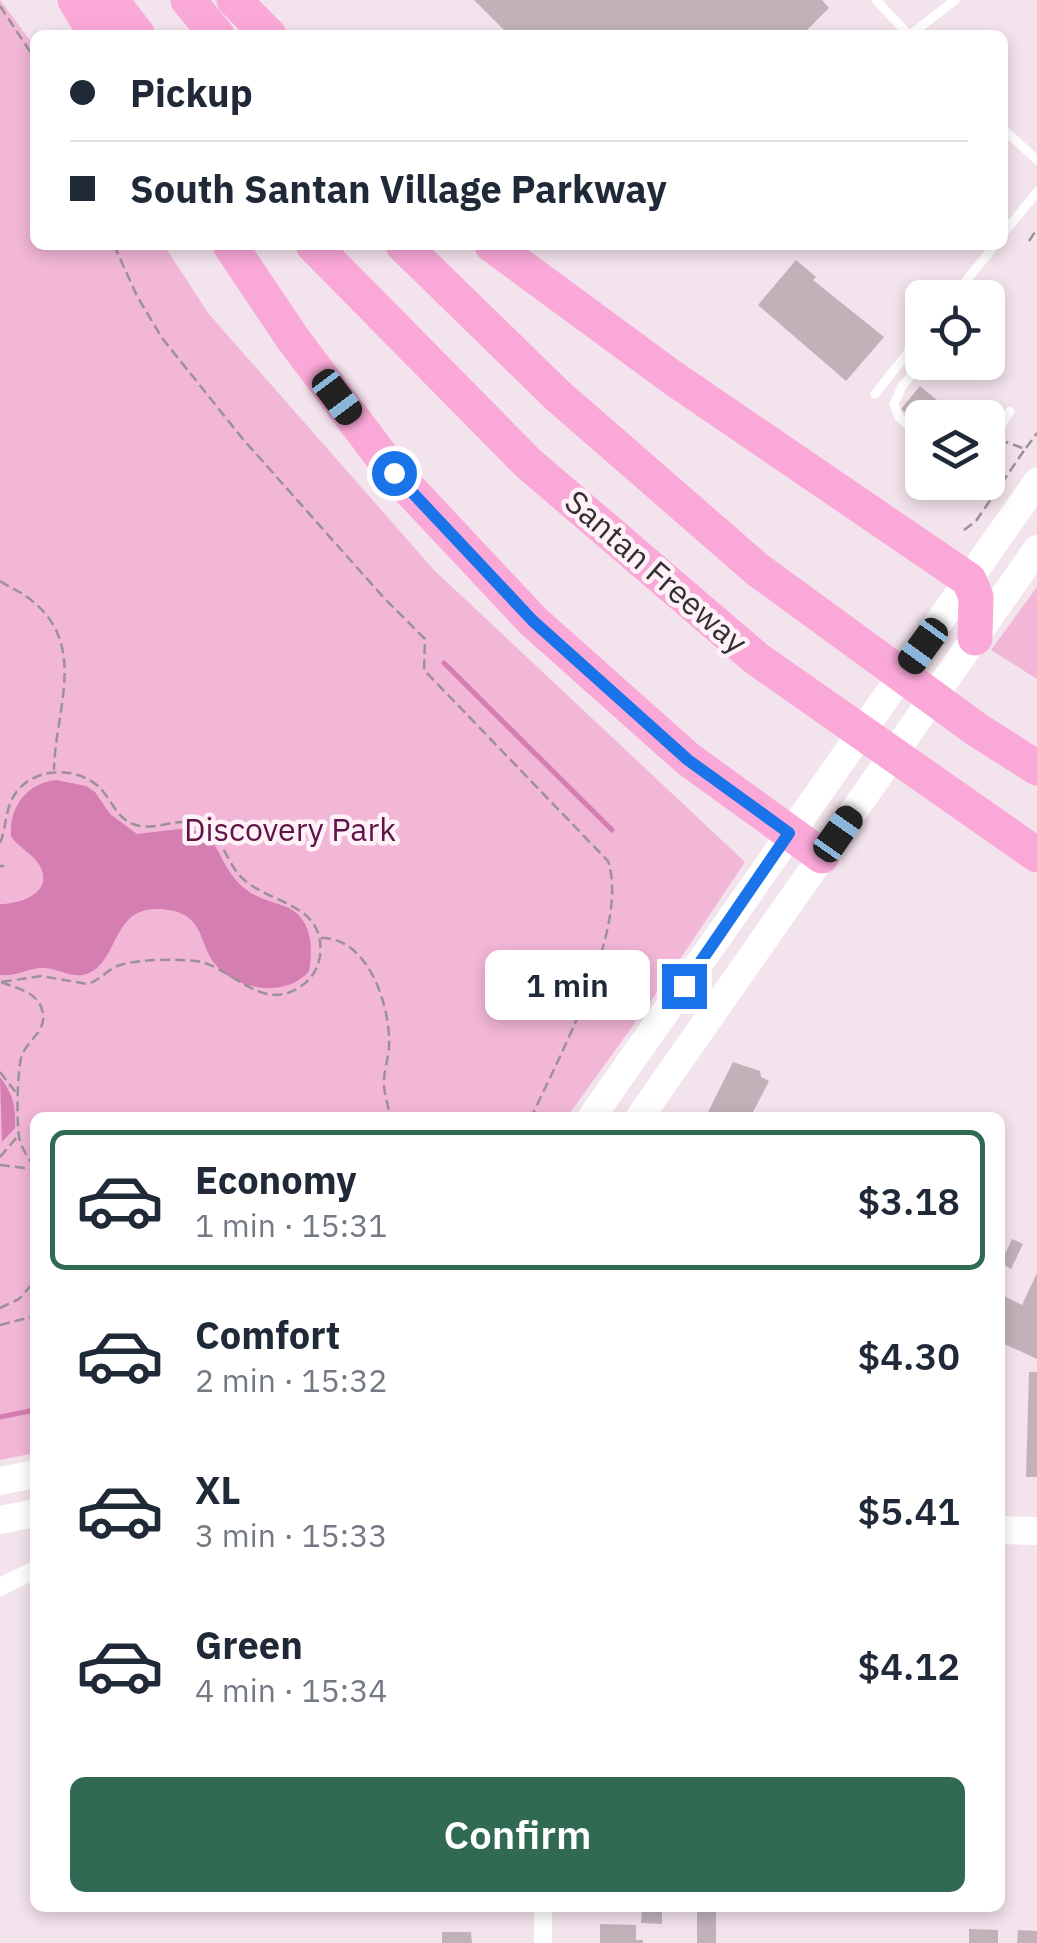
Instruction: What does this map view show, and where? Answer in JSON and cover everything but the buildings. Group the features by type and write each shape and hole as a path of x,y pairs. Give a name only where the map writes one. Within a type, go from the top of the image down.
{"highway":[{"path":"75,0 93,30"},
{"path":"111,0 134,30"},
{"path":"188,0 213,30"},
{"path":"234,0 264,30"},
{"path":"233,250 293,338 394,473 533,621 688,760 822,856"},
{"name":"Santan Freeway","path":"318,250 528,463 758,659 1037,854"},
{"path":"408,250 558,396 758,570 976,729 1037,768"},
{"path":"499,250 673,378 969,580 978,611 975,638"}],"main road":[{"path":"595,1112 1037,482"},
{"path":"644,1112 1037,549"},
{"path":"0,1481 30,1475"},
{"path":"0,1520 30,1514"},
{"path":"1005,1530 1037,1531"}],"street":[{"path":"0,1587 30,1572"},
{"path":"543,1943 544,1912"}],"lane":[{"path":"876,0 905,30"},
{"path":"914,30 955,0"},
{"path":"1008,133 1037,160"},
{"path":"1008,229 1033,204 1037,192"},
{"path":"966,280 990,250"},
{"path":"875,394 905,356"},
{"path":"905,422 894,404 907,380"},
{"path":"1005,419 1010,411"}],"path":[{"path":"0,6 30,52"},
{"path":"1029,240 1037,229"},
{"path":"116,250 162,338 242,438 424,639 424,670 608,862 614,899 608,935 534,1112"},
{"path":"964,530 976,521 1037,434"},
{"path":"1005,441 1025,450"},
{"path":"0,581 29,598 56,628 62,646 67,668 54,740 54,772"},
{"path":"0,843 16,793 34,778 54,772 69,773 96,784 122,819 131,824 150,828 194,822 204,827 221,843 241,877 257,890 293,904 314,926 319,938 315,971 303,986 278,995 258,992 199,962 128,964 88,984 40,976 1,981"},
{"path":"319,938 334,938 351,948 380,992 389,1033 384,1084 389,1112"},
{"path":"1,981 28,991 44,1017 19,1064 18,1135 30,1160"},
{"path":"0,1072 18,1097"},
{"path":"0,1157 18,1135"},
{"path":"0,1165 30,1169"},
{"path":"0,1308 19,1299 30,1287"},
{"path":"0,1325 30,1317"}],"green space":[{"name":"Discovery Park","path":"0,0 30,40 30,250 167,250 208,313 434,570 745,862 571,1112 30,1112 30,1454 0,1460"},
{"path":"1037,587 1037,679 991,650"}],"shaded area":[{"path":"56,780 86,786 95,792 110,814 137,834 189,828 208,836 244,888 299,915 310,941 309,971 299,980 274,988 234,980 209,956 191,919 174,911 153,909 128,921 100,965 89,973 67,974 39,968 0,975 0,904 33,895 39,890 43,875 37,861 11,836 13,815 28,791"},
{"path":"0,1077 13,1101 15,1120 15,1128 2,1142"}],"waterway":[{"path":"444,663 612,830"},
{"path":"0,1417 30,1411"}],"route":[{"path":"394,473 533,621 688,760 789,833 684,986"}]}
